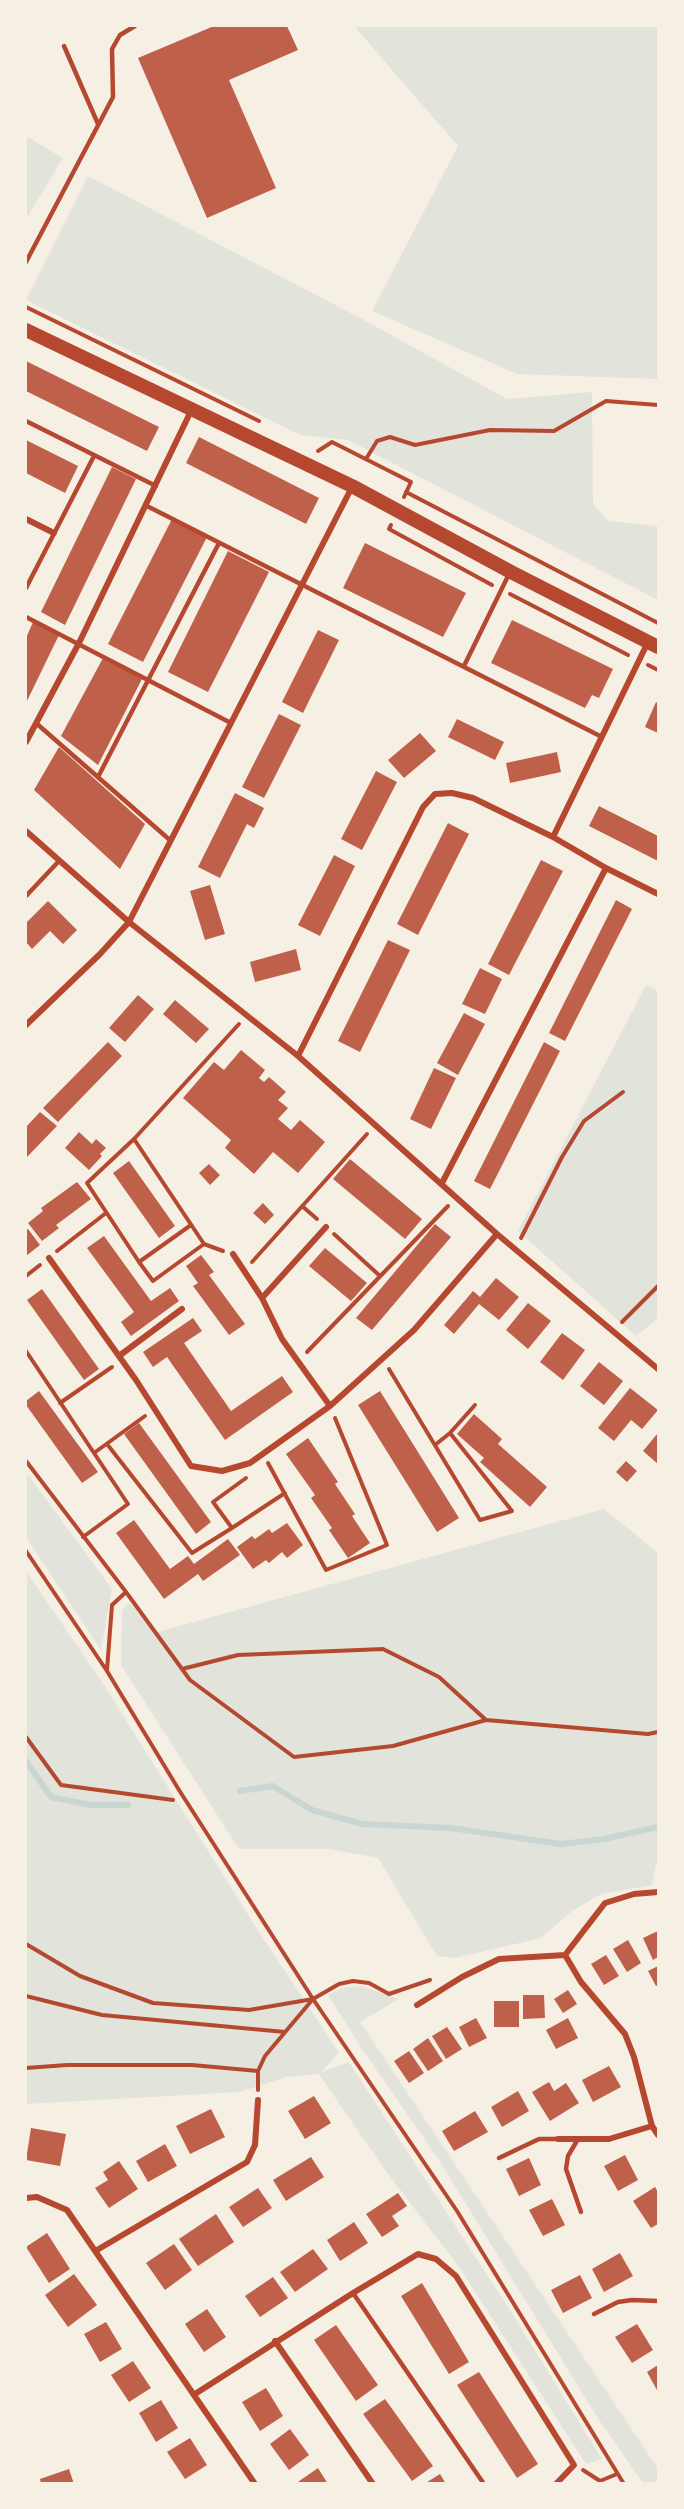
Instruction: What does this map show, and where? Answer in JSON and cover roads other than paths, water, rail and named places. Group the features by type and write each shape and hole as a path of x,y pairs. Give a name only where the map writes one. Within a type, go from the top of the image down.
{"main road":[{"path":"26,330 191,411 352,486 511,572 653,644"}],"street":[{"path":"26,742 79,644 191,411"},
{"path":"26,1025 100,954 129,922 352,486"},
{"path":"26,519 54,534"},
{"path":"553,837 600,736 639,660 653,644"},
{"path":"298,1056 423,807 435,794 452,793 474,798 553,837 606,868 658,894"},
{"path":"26,831 129,922 298,1056 515,1250 658,1370"},
{"path":"442,1183 606,868"},
{"path":"262,1298 326,1227"},
{"path":"49,1258 121,1358 191,1466 222,1471 250,1463 330,1406 414,1330 497,1234"},
{"path":"233,1254 262,1298 282,1339 330,1406"},
{"path":"121,1358 182,1310"},
{"path":"417,2005 462,1977 499,1959 565,1955 605,1903 634,1894 658,1892"},
{"path":"565,1955 581,1982 625,2034 634,2057 652,2126 658,2135"},
{"path":"97,2250 247,2162 255,2145 258,2100"},
{"path":"558,2139 609,2139 652,2126"},
{"path":"26,2198 37,2197 67,2210 97,2250 255,2484"},
{"path":"195,2394 275,2341 418,2254 436,2259 456,2276 574,2464 556,2484"},
{"path":"275,2341 373,2484"}],"lane":[{"path":"26,262 113,97 112,49 120,35 135,26"},
{"path":"64,46 98,124"},
{"path":"26,421 156,486"},
{"path":"26,588 94,456"},
{"path":"147,506 600,736"},
{"path":"98,777 219,543"},
{"path":"465,666 511,572"},
{"path":"26,616 231,723"},
{"path":"36,723 171,842"},
{"path":"26,896 59,861"},
{"path":"499,2158 539,2139 558,2139"},
{"path":"578,2139 568,2156 566,2169 582,2212"},
{"path":"353,2293 484,2484"},
{"path":"594,2314 618,2302 658,2301"}],"waterway":[{"path":"26,1761 51,1797 91,1805 128,1805"},
{"path":"240,1791 273,1786 312,1810 362,1824 451,1828 561,1844 604,1839 658,1827"}]}
